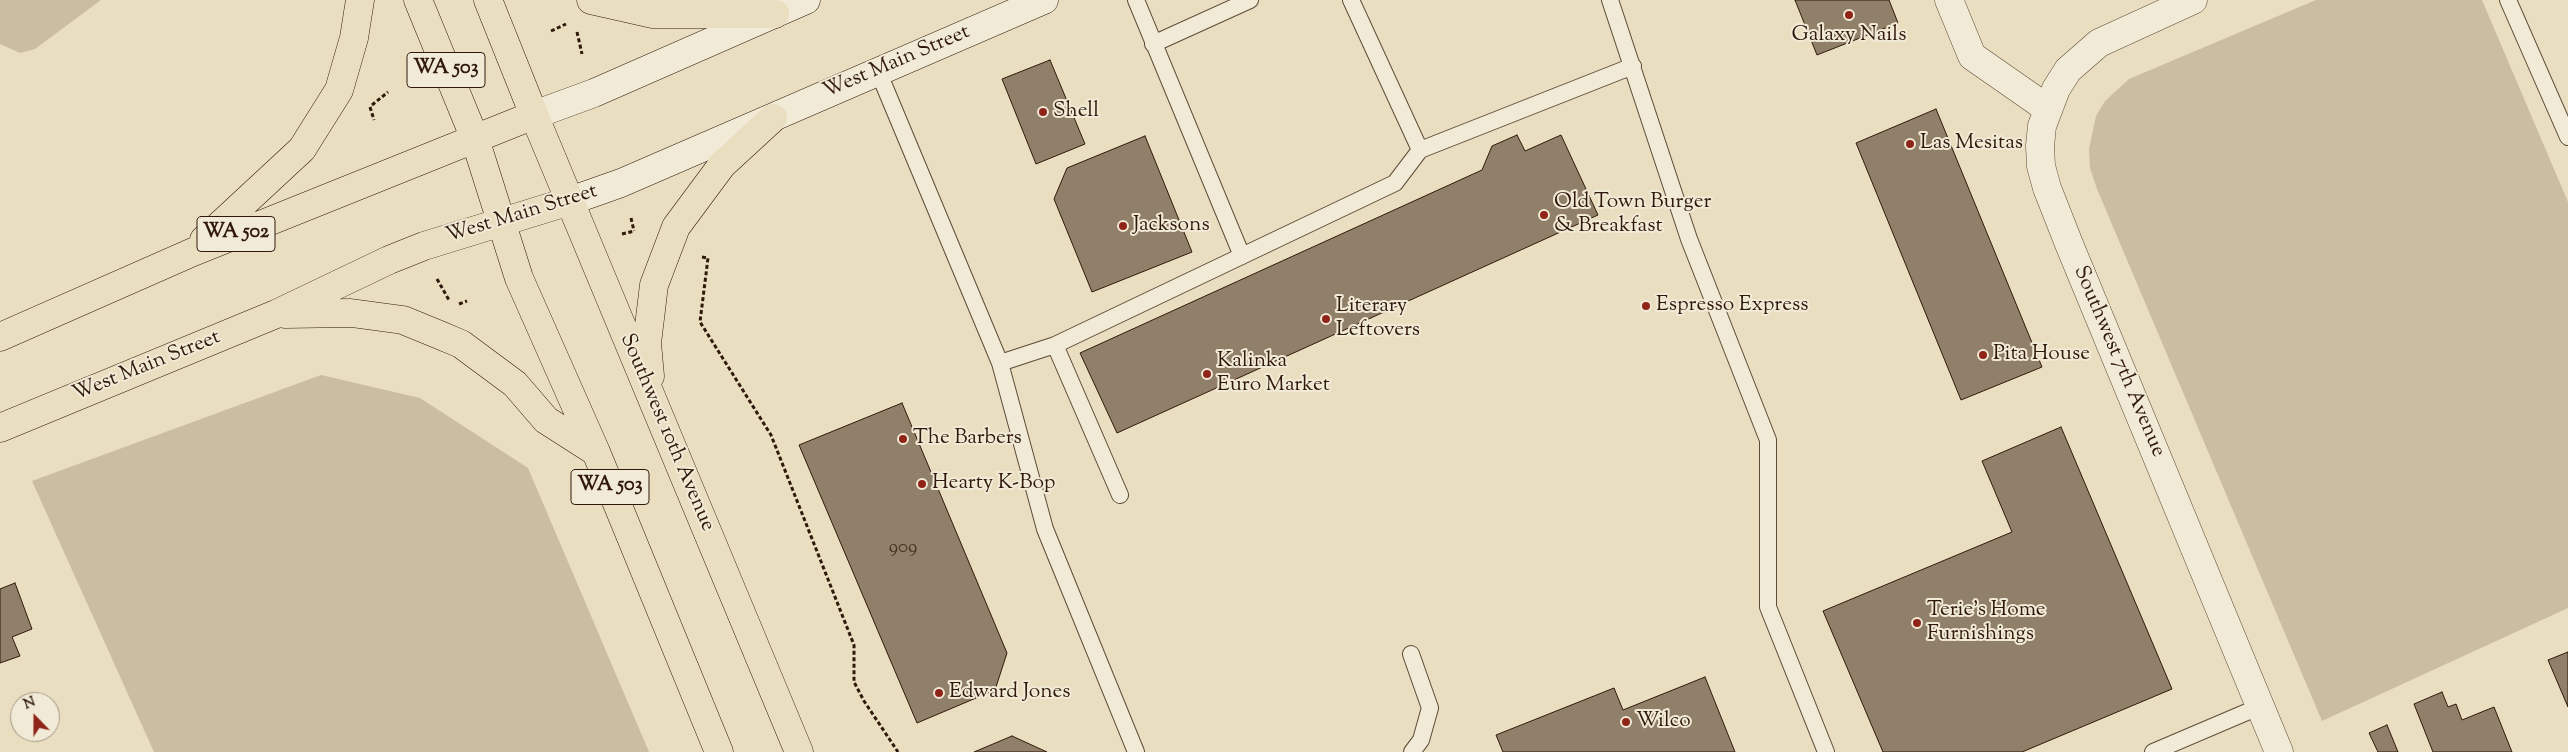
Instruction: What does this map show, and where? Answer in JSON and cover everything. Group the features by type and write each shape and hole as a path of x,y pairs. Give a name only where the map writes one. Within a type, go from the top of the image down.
{"main road":[{"path":"193,252 302,149 339,90 354,38 360,0"},
{"name":"WA 503","path":"418,0 475,139 519,278 596,452 719,752"},
{"name":"WA 503","path":"488,0 534,115"},
{"path":"583,10 653,14 791,5"},
{"name":"WA 502","path":"0,337 193,252 393,169 534,115"},
{"name":"Southwest 10th Avenue","path":"534,115 799,752"},
{"path":"652,398 647,343 654,285 676,227 722,165 773,118"},
{"name":"West Main Street","path":"0,428 276,314 389,260 424,246 570,201"},
{"path":"276,314 351,313 403,320 461,344 515,384 546,420 596,452"}],"street":[{"name":"West Main Street","path":"570,201 621,184 1044,0"},
{"path":"1949,0 1972,56 2048,109"},
{"name":"Southwest 7th Avenue","path":"2193,0 2099,43 2082,56 2068,70 2048,109 2040,146 2046,188 2279,752"},
{"path":"534,115 594,93 791,5"}],"lane":[{"path":"1136,0 1242,256"},
{"path":"1153,44 1250,0"},
{"path":"1351,0 1420,150"},
{"path":"1610,0 1634,66 1689,239 1768,440 1768,607 1826,752"},
{"path":"2508,0 2568,137"},
{"path":"1000,363 1055,345 1394,184 1420,150 1634,66"},
{"path":"878,71 1000,363 1045,529 1136,752"},
{"path":"1055,345 1120,495"},
{"path":"1411,654 1430,708 1421,740 1412,752"},
{"path":"2154,752 2261,706"}],"path":[{"path":"551,30 583,10"},
{"path":"576,28 582,54"},
{"path":"370,107 388,92"},
{"path":"617,235 634,231"},
{"path":"695,255 708,258 700,322 771,435 854,645 854,682 864,701 898,752"},
{"path":"437,279 453,307"}],"shaded area":[{"path":"0,0 101,0 35,49 20,53 0,44"},
{"path":"2316,0 2482,0 2568,202 2568,608 2322,721 2097,189 2090,168 2089,149 2096,116 2105,101 2129,79"},
{"path":"321,375 420,398 528,468 649,752 154,752 32,481"}],"building":[{"path":"1795,0 1889,0 1898,23 1817,55"},
{"name":"Shell","path":"1050,60 1085,144 1036,164 1002,79"},
{"path":"1936,109 2042,367 1961,400 1856,143"},
{"path":"1517,135 1525,151 1561,135 1598,215 1117,433 1080,353 1482,170 1492,146"},
{"name":"Jacksons","path":"1145,136 1192,252 1092,292 1054,199 1067,168"},
{"path":"902,403 1007,653 995,690 917,723 799,445"},
{"path":"2061,427 2172,689 2022,752 1883,752 1823,611 2012,532 1982,461"},
{"path":"15,583 32,629 12,637 20,656 0,663 0,589"},
{"path":"2568,652 2568,707 2548,660"},
{"name":"Wilco","path":"1705,677 1735,752 1503,752 1496,735 1614,688 1623,710"},
{"path":"2442,692 2448,707 2456,704 2462,720 2494,707 2512,752 2433,752 2414,704"},
{"path":"2387,725 2398,752 2378,752 2369,733"},
{"path":"1012,736 1047,752 974,752"}],"place":[{"name":"Galaxy Nails","path":"1849,15"},
{"name":"Shell","path":"1043,112"},
{"name":"Las Mesitas","path":"1910,144"},
{"name":"Old Town Burger & Breakfast","path":"1544,215"},
{"name":"Jacksons","path":"1123,226"},
{"name":"Espresso Express","path":"1646,306"},
{"name":"Literary Leftovers","path":"1326,319"},
{"name":"Pita House","path":"1983,355"},
{"name":"Kalinka Euro Market","path":"1207,374"},
{"name":"The Barbers","path":"903,439"},
{"name":"Hearty K-Bop","path":"922,484"},
{"name":"Terie's Home Furnishings","path":"1917,623"},
{"name":"Edward Jones","path":"939,693"},
{"name":"Wilco","path":"1626,722"}]}
